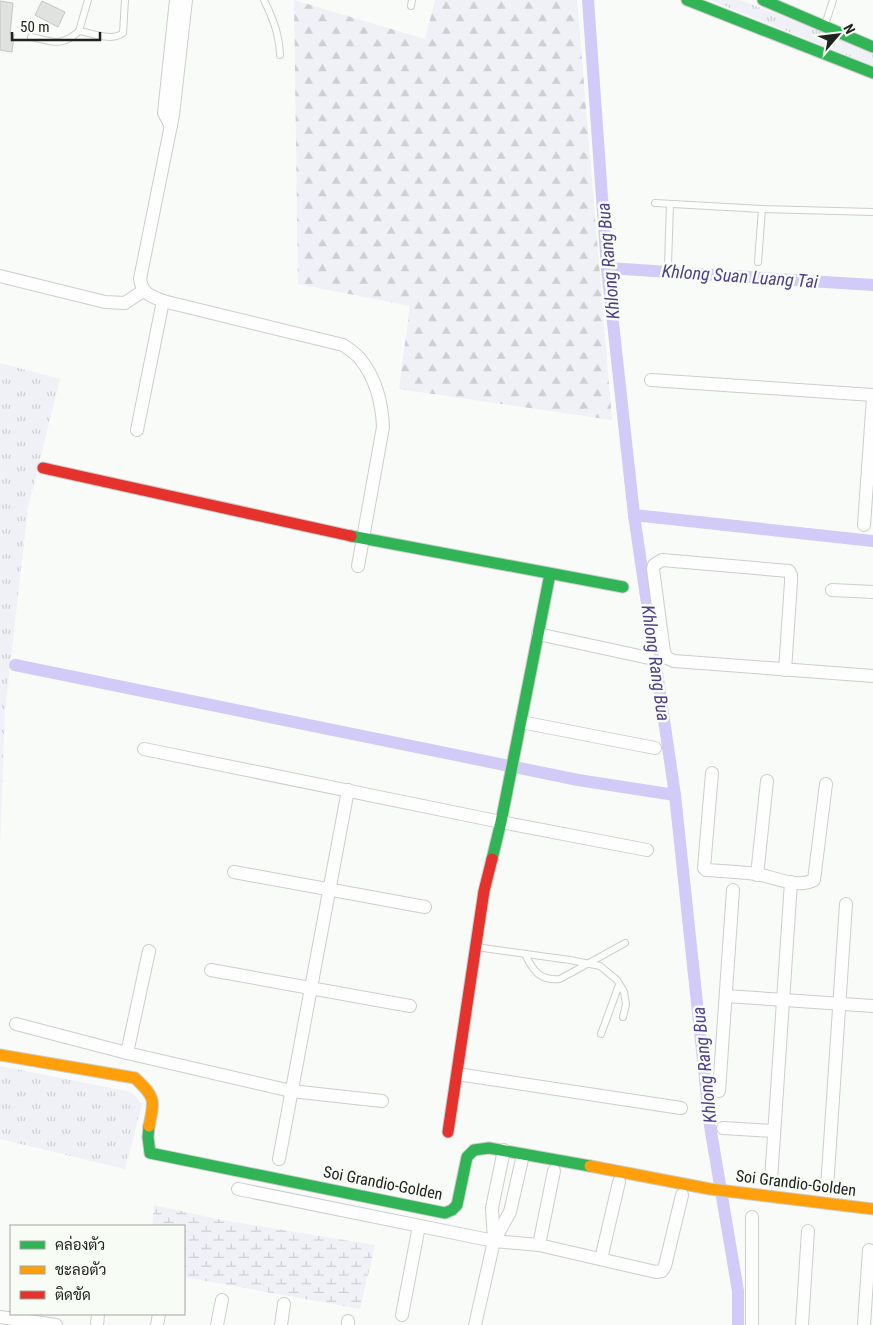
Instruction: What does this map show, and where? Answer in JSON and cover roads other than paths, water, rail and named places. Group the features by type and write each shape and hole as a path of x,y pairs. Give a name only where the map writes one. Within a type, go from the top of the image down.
{"street":[{"path":"687,0 873,73"},
{"path":"181,1 175,59 164,113 171,126 140,279 143,290 147,294 163,301 343,345 361,359 382,404 383,427 358,566"},
{"path":"769,1 873,47"},
{"path":"0,276 105,302 126,303 143,290"},
{"path":"136,430 163,301"},
{"path":"651,380 873,397 864,525"},
{"path":"43,468 363,539 623,587"},
{"path":"785,670 791,582 791,574 788,571 662,560 654,565 664,652 667,658 674,661 785,670 873,676"},
{"path":"448,1132 484,891 501,822 550,574"},
{"path":"832,590 873,592"},
{"path":"538,634 649,658"},
{"path":"521,722 655,748"},
{"path":"144,750 647,850"},
{"path":"712,773 704,868 706,870 758,874 791,882 810,882 814,880 826,784"},
{"path":"758,874 767,781"},
{"path":"279,1159 348,790"},
{"path":"234,872 425,907"},
{"path":"771,1180 791,882"},
{"path":"719,1091 733,890"},
{"path":"827,1188 846,904"},
{"path":"127,1053 149,951"},
{"path":"211,970 410,1006"},
{"path":"726,996 873,1006"},
{"path":"16,1024 127,1053 291,1091 382,1101"},
{"name":"Soi Grandio-Golden","path":"0,1056 135,1078 150,1092 153,1104 146,1145 150,1153 445,1213 457,1205 469,1153 478,1148 504,1150 710,1189 873,1209"},
{"path":"457,1074 681,1108"},
{"path":"723,1128 774,1131"},
{"path":"494,1241 492,1208 504,1150"},
{"path":"475,1325 494,1241 510,1212 523,1154"},
{"path":"539,1245 554,1171"},
{"path":"602,1259 619,1182"},
{"path":"238,1189 494,1241 539,1245 656,1272 662,1271 665,1266 682,1194"},
{"path":"752,1217 752,1325"},
{"path":"402,1315 419,1226"},
{"path":"802,1325 808,1231"},
{"path":"864,1325 869,1250"},
{"path":"217,1325 222,1300"},
{"path":"282,1325 284,1304"},
{"path":"0,1317 36,1320 56,1325"}],"lane":[{"path":"31,37 62,43 71,38 79,31 88,0"},
{"path":"79,31 112,37 123,33 125,0"},
{"path":"264,0 273,18 279,39 280,55"},
{"path":"825,25 833,0"},
{"path":"655,203 762,209 873,212"},
{"path":"668,264 670,204"},
{"path":"758,262 762,209"},
{"path":"525,954 532,967 540,976 549,980 560,979 625,943"},
{"path":"476,947 600,966 616,980 624,992 626,1004 623,1017"},
{"path":"601,1034 619,984"}],"waterway":[{"name":"Khlong Rang Bua","path":"588,0 607,268 634,515 675,795 710,1126 738,1291 738,1325"},
{"name":"Khlong Suan Luang Tai","path":"607,268 873,285"},
{"path":"634,515 873,541"},
{"path":"15,665 578,780 675,795"}]}
